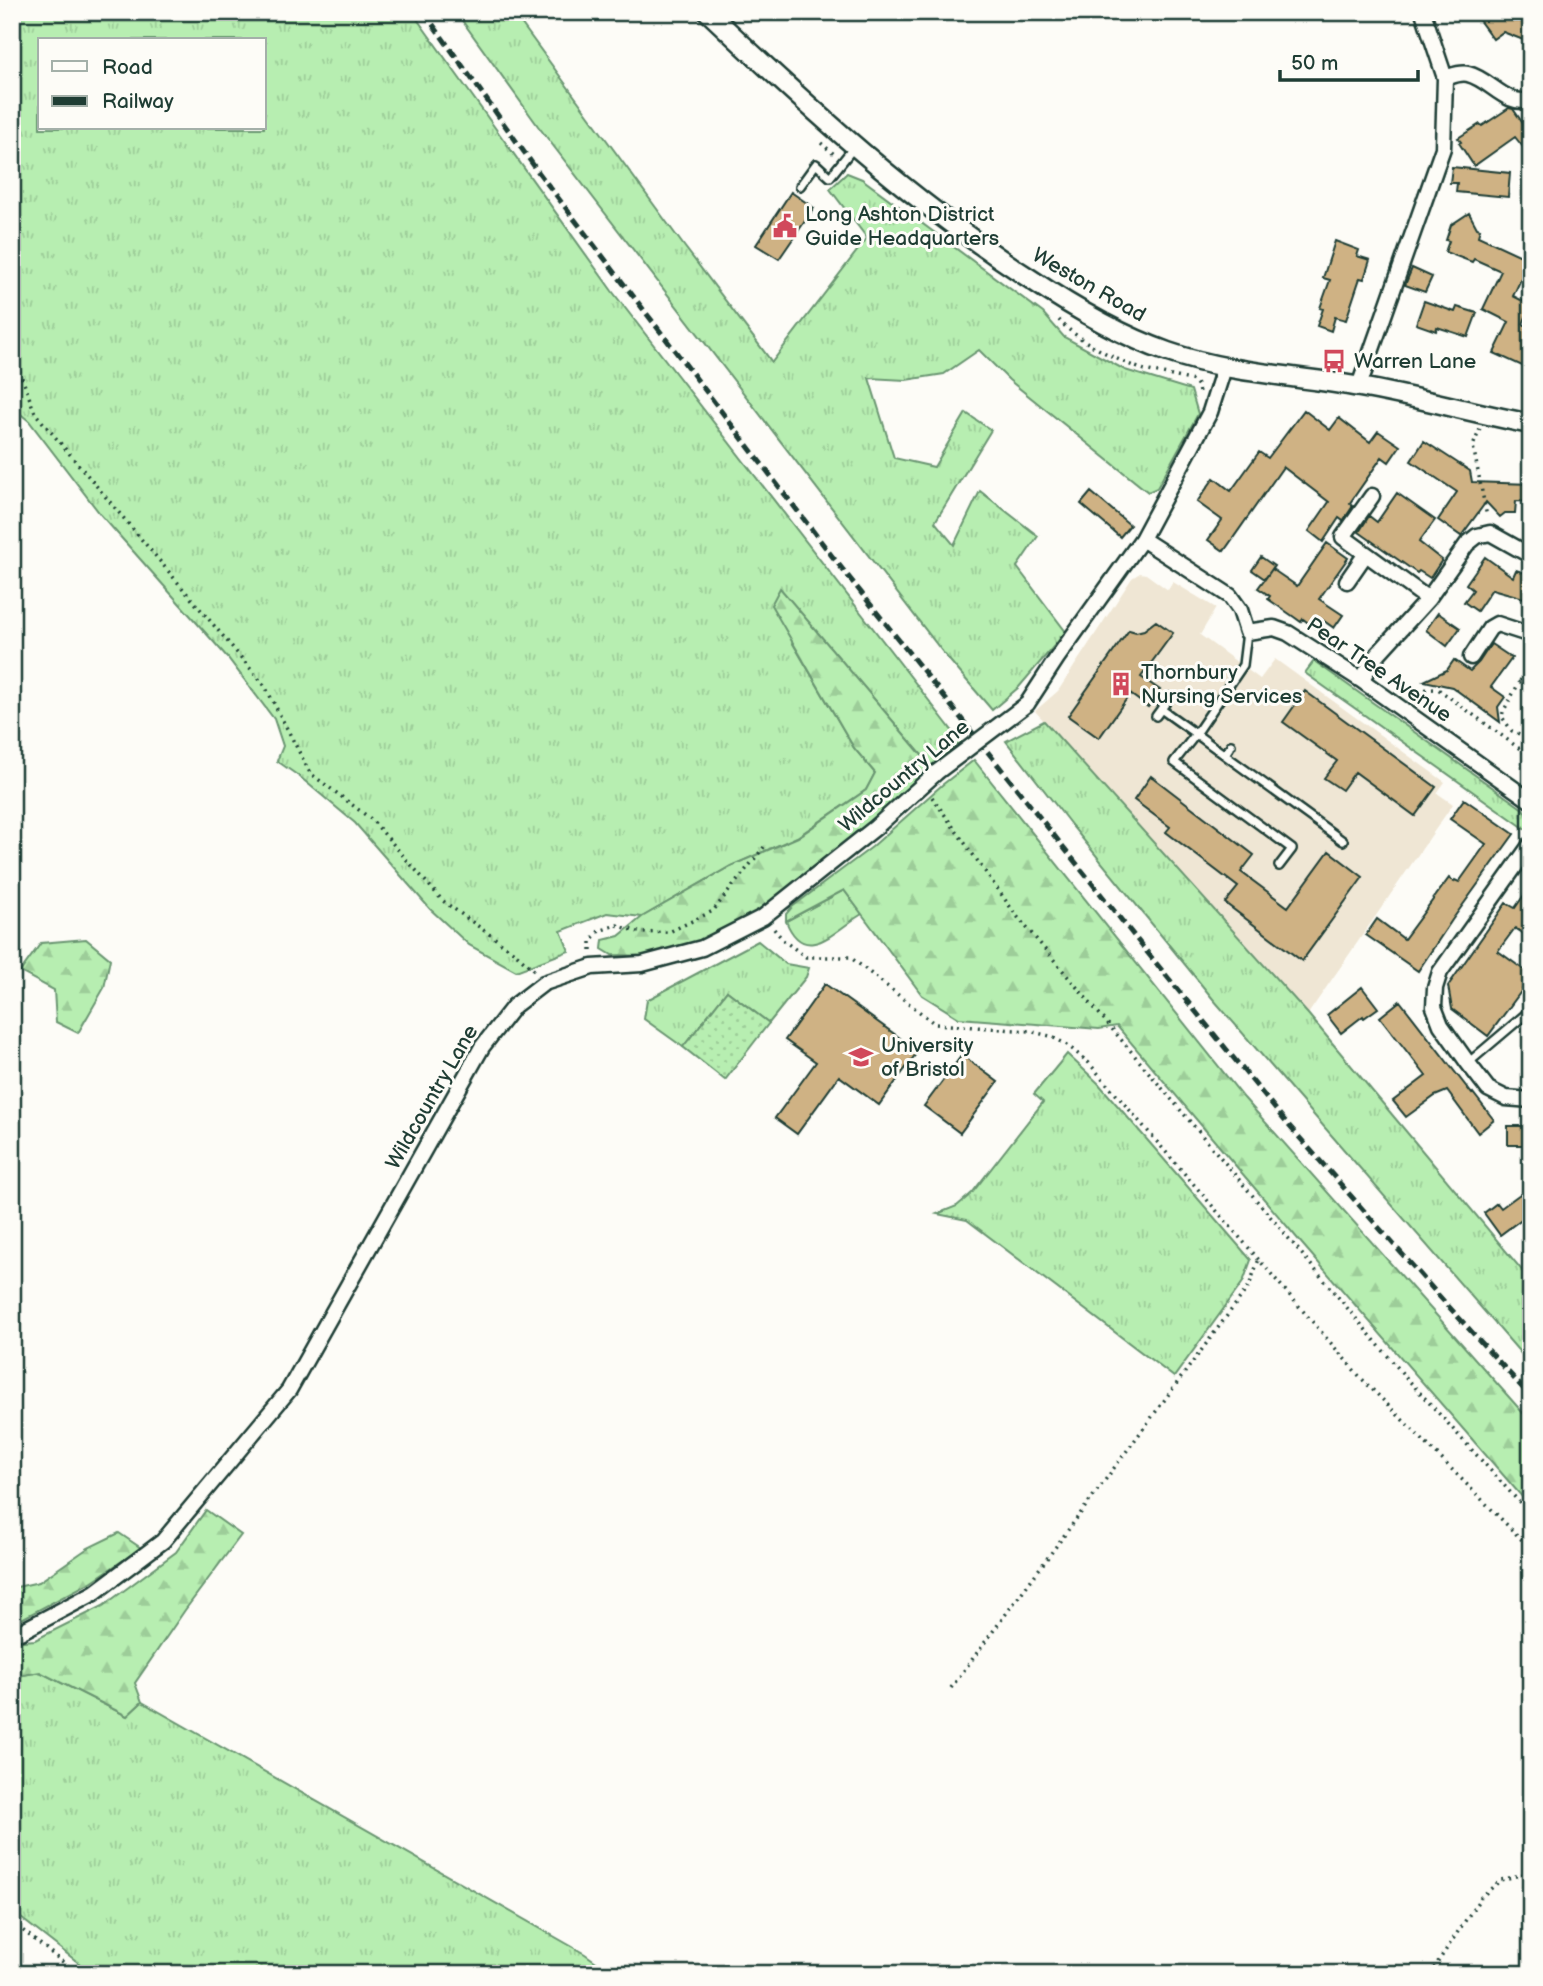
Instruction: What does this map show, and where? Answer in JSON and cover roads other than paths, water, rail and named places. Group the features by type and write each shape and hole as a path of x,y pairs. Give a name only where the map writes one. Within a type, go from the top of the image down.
{"street":[{"name":"Weston Road","path":"708,12 854,146 981,247 1055,296 1133,338 1168,352 1224,368 1359,386 1531,424"},
{"path":"1359,386 1443,148 1445,78 1423,12"},
{"path":"1445,78 1461,73 1471,74 1517,101 1531,100"},
{"name":"Wildcountry Lane","path":"12,1632 20,1632 94,1593 163,1541 289,1390 482,1047 514,1006 544,983 592,967 642,964 702,947 763,917 875,828 937,772 1027,704 1142,539 1210,412 1224,368"},
{"path":"1372,496 1343,537 1429,599"},
{"path":"1361,680 1377,655 1429,599 1467,544 1477,536 1490,533 1531,556"},
{"path":"1142,539 1230,596 1240,610 1247,632"},
{"path":"1347,581 1365,555"},
{"path":"1471,657 1490,628 1497,624 1531,635"},
{"name":"Pear Tree Avenue","path":"1247,632 1274,628 1288,633 1361,680 1531,801"},
{"path":"1531,844 1440,972 1435,988 1434,1007 1441,1025 1488,1088 1506,1098 1531,1100"}],"lane":[{"path":"800,186 816,164 830,177 854,146"},
{"path":"1247,632 1243,665 1174,762 1292,849 1279,866"},
{"path":"1170,697 1159,713 1225,754 1343,841"},
{"path":"1225,754 1231,745"},
{"path":"1468,1063 1531,1012"}],"railway":[{"path":"424,12 539,173 832,556 1138,941 1285,1121 1531,1397"}],"place":[{"name":"Long Ashton District Guide Headquarters","path":"785,226"},
{"name":"Warren Lane","path":"1334,361"},
{"name":"Thornbury Nursing Services","path":"1121,684"},
{"name":"University of Bristol","path":"861,1057"}]}
